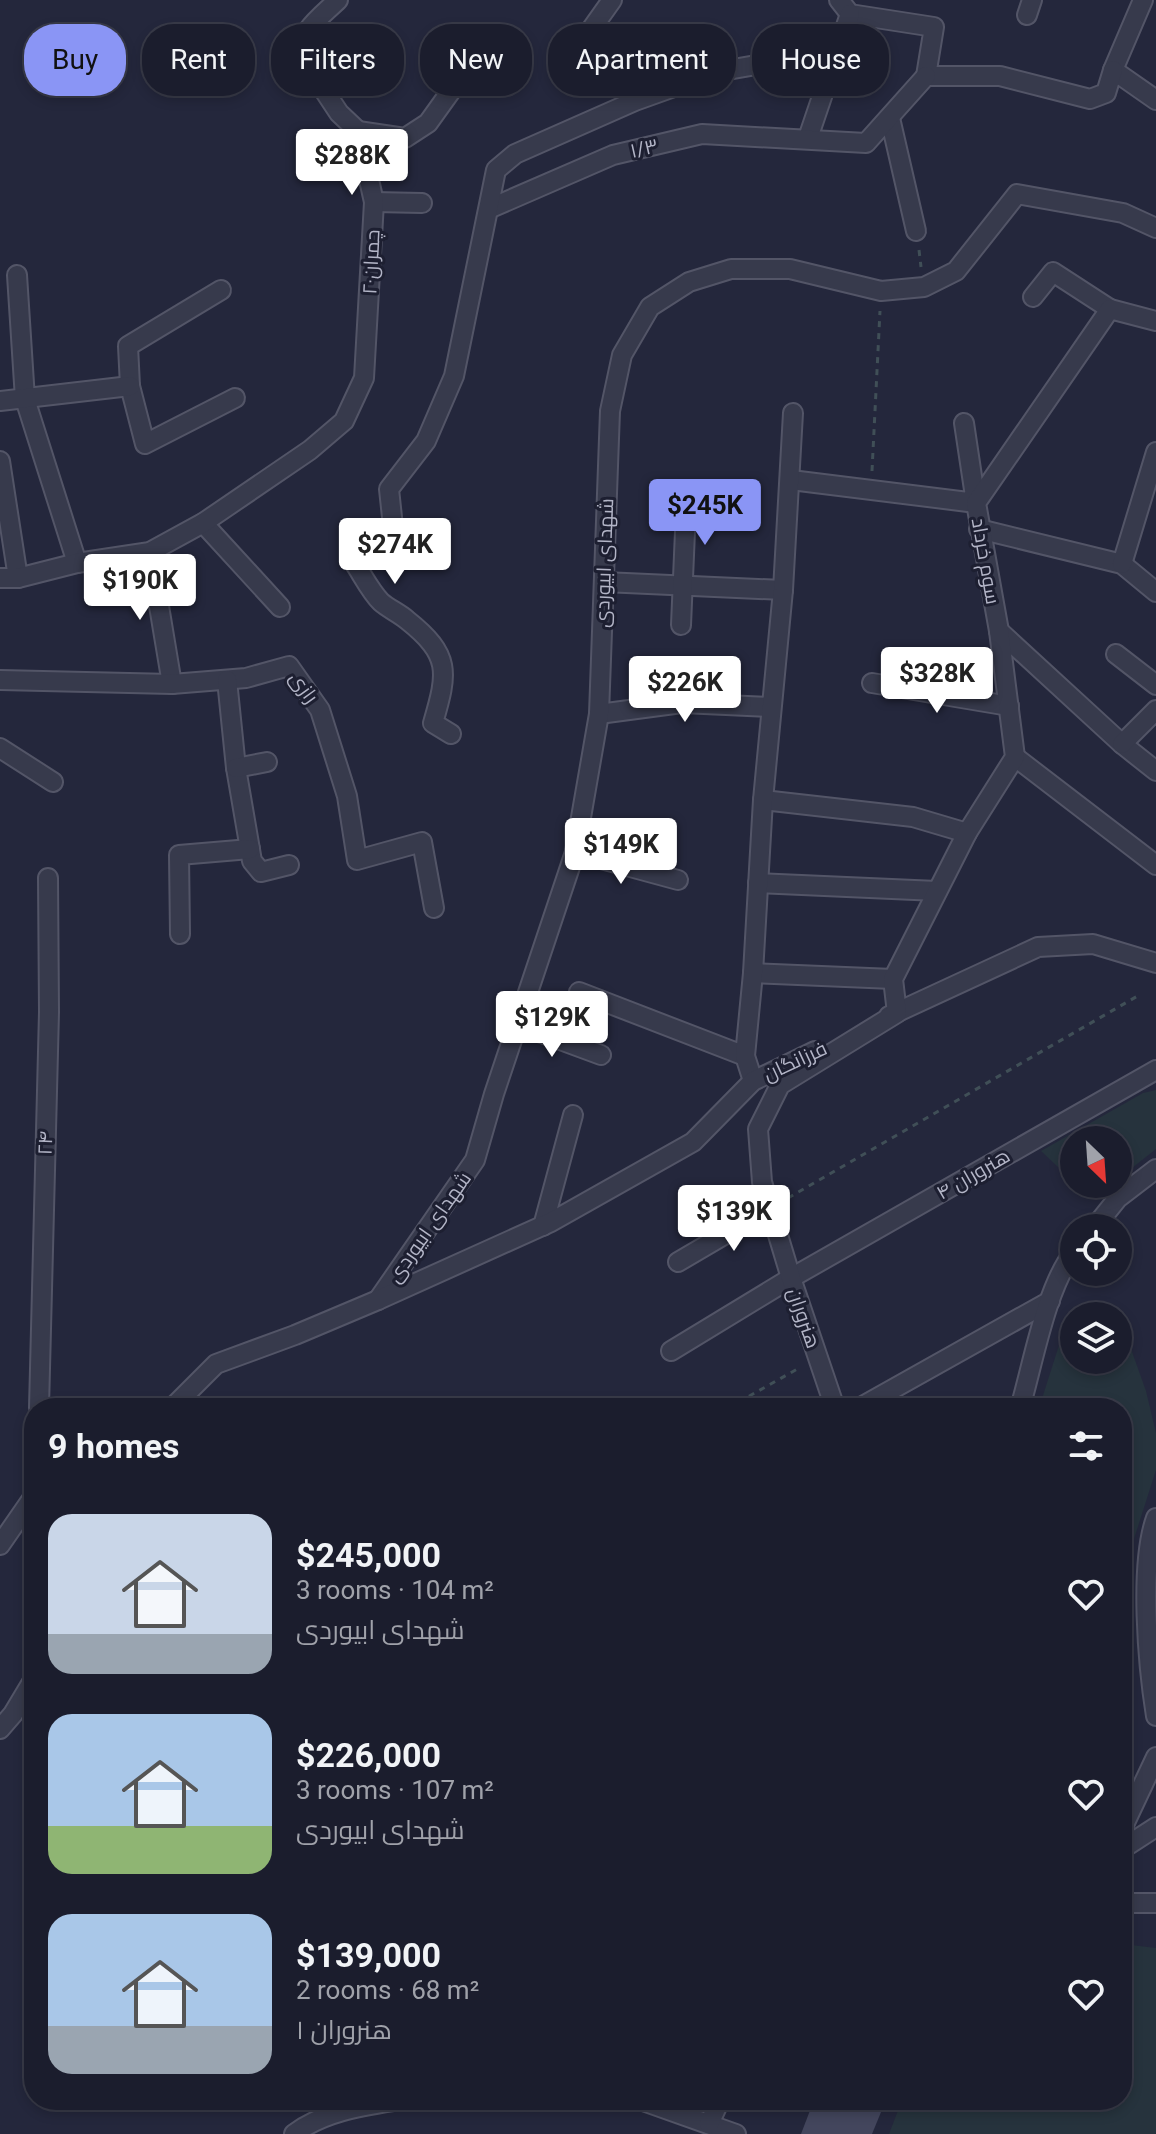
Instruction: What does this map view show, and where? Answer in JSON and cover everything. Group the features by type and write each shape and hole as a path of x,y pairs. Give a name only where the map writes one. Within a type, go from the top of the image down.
{"street":[{"name":"چمران۲۰","path":"150,552 203,523 315,446 344,421 364,378 374,202 358,131 339,113 299,48 301,39 338,0"},
{"path":"595,24 612,0"},
{"path":"926,76 1000,76 1090,99 1106,93 1143,0"},
{"path":"844,7 934,27 926,76 890,118 916,231"},
{"path":"451,734 433,723 443,691 443,661 431,641 406,618 381,602 353,561 394,536 389,489 426,441 454,376 491,208 496,170 515,154 623,106 698,78 752,65"},
{"path":"1113,70 1156,100"},
{"path":"358,131 405,138 428,123 447,96"},
{"path":"808,138 822,96"},
{"name":"۱/۳","path":"491,208 613,155 702,134 866,143 890,118"},
{"name":"شهدای ابیوردی","path":"182,1398 216,1364 378,1300 475,1160 575,852 599,714 610,411 622,355 650,307 689,282 731,269 790,269 881,291 924,287 956,271 1017,194 1123,213 1156,228"},
{"path":"374,202 422,203"},
{"path":"1033,297 1053,272 1110,309 1156,321"},
{"path":"17,275 25,399 77,563"},
{"path":"221,290 128,346 130,386 145,444 235,398"},
{"name":"سوم خرداد","path":"1015,757 999,631 976,503 1110,309"},
{"path":"0,401 130,386"},
{"path":"753,1081 745,1056 763,800 783,590 793,413"},
{"path":"791,480 976,503 964,423"},
{"path":"1122,564 1155,452"},
{"path":"0,461 9,578 77,563 150,552 172,684"},
{"path":"681,625 686,508"},
{"path":"203,523 280,607"},
{"path":"979,529 1122,564 1156,592"},
{"path":"604,582 783,590"},
{"path":"999,631 1122,744 1156,771"},
{"path":"1116,654 1156,685"},
{"name":"رازی","path":"0,680 172,684 246,678 289,666 320,710 347,796 357,860 422,842 434,908"},
{"path":"227,680 236,768 252,861 261,872 289,865"},
{"path":"872,683 1009,706"},
{"path":"599,714 682,703 771,707"},
{"path":"1122,744 1156,710"},
{"path":"0,748 53,782"},
{"path":"897,1013 893,979 967,833 1015,757 1156,864"},
{"path":"236,768 267,762"},
{"path":"763,800 913,817 967,833"},
{"path":"180,934 179,855 250,849"},
{"path":"575,852 678,880"},
{"name":"۲۴","path":"39,1398 49,1012 48,878"},
{"path":"758,883 937,891"},
{"name":"فرزانگان","path":"378,1300 543,1226 693,1142 753,1081 1038,947 1093,944 1156,963"},
{"path":"753,973 893,979"},
{"path":"579,992 745,1056"},
{"name":"هنروران","path":"832,1398 762,1182 758,1129 780,1085 897,1013"},
{"path":"517,1024 601,1055"},
{"name":"هنروران ۴","path":"671,1351 791,1278 1156,1070"},
{"path":"543,1226 573,1115"},
{"path":"1105,1214 1118,1198 1156,1169"},
{"path":"678,1262 770,1208"},
{"path":"1023,1398 1050,1301 1060,1281"},
{"path":"877,1398 1050,1301"},
{"path":"0,1545 24,1510"},
{"path":"1156,1518 1149,1537 1148,1592 1149,1672 1156,1716"},
{"path":"0,1729 24,1696"},
{"path":"1132,1808 1156,1757"},
{"path":"1132,1843 1156,1827"},
{"path":"1132,1903 1156,1903"},
{"path":"294,2134 346,2110"},
{"path":"669,2110 736,2134"},
{"path":"709,2124 715,2110"}],"path":[{"path":"916,231 924,287"},
{"path":"871,490 881,291"},
{"path":"770,1208 1141,994"},
{"path":"746,1398 818,1358"}],"shaded area":[{"path":"1156,1090 1156,1149 1132,1168 1132,1126 1085,1126 1143,1093"},
{"path":"1060,1140 1060,1169 1041,1151"},
{"path":"1060,1342 1060,1374 1132,1374 1132,1352 1146,1391 1156,1433 1156,1470 1133,1542 1132,1565 1132,1398 1042,1398"},
{"path":"1132,1945 1156,1948 1156,2134 889,2134 898,2110 1132,2110"}],"building":[{"path":"810,2110 882,2110 872,2134 801,2134"}]}
